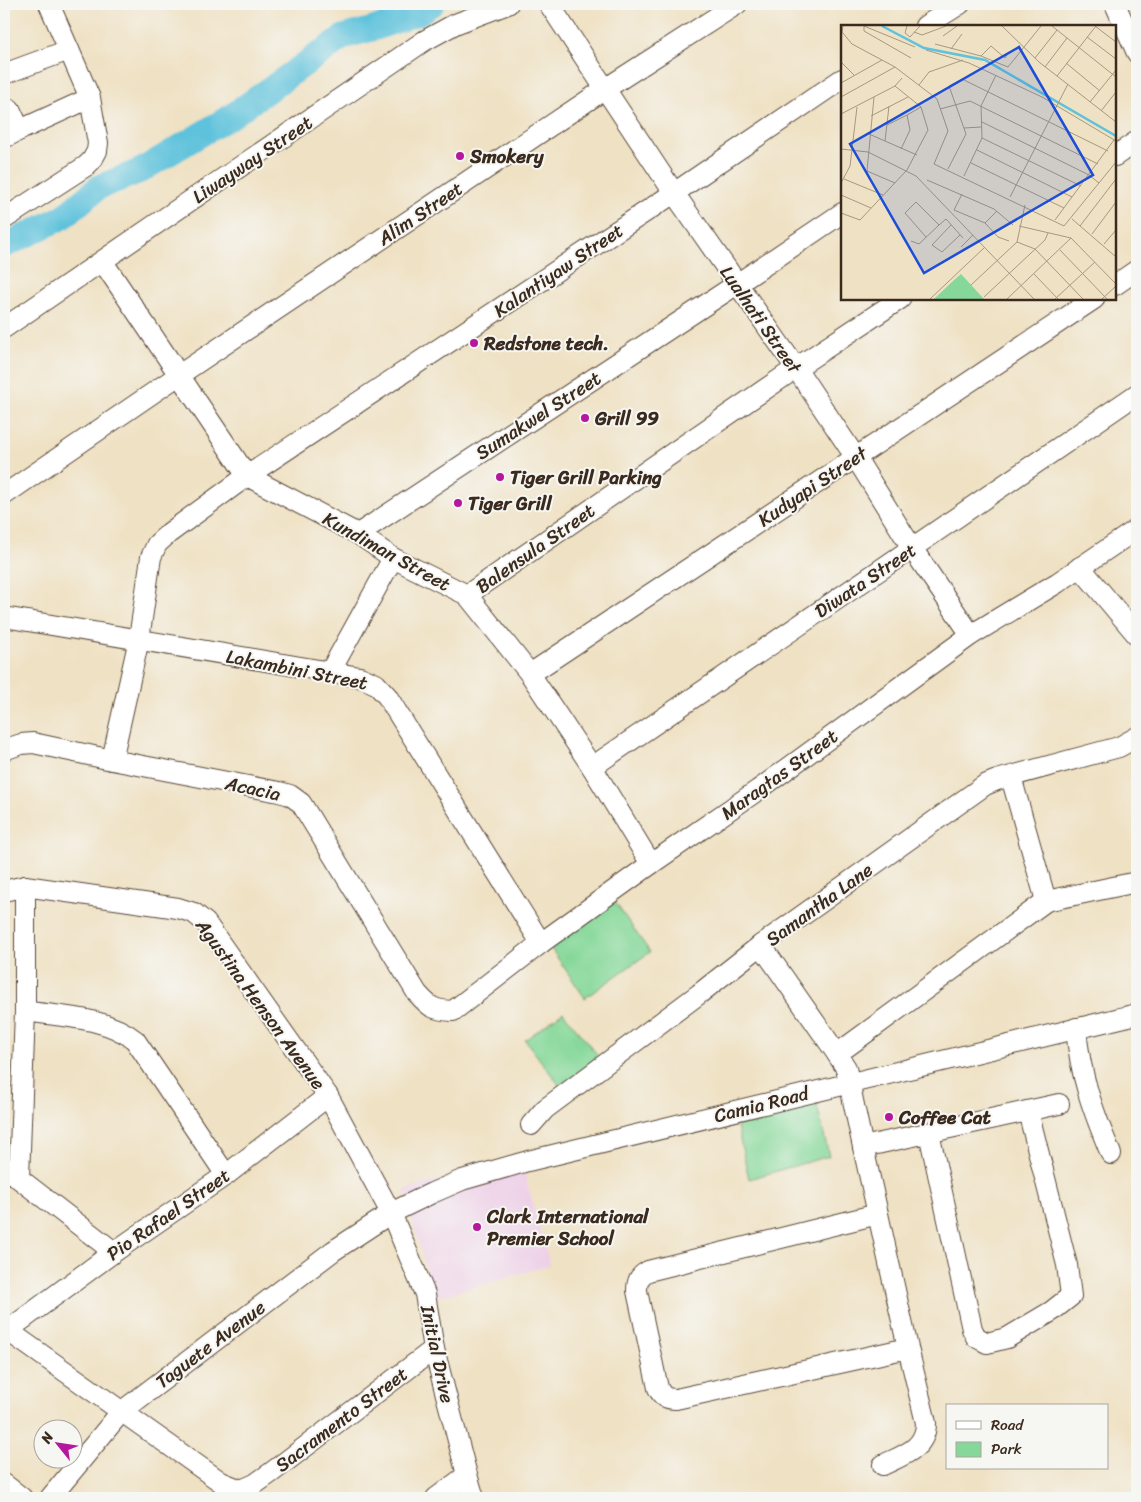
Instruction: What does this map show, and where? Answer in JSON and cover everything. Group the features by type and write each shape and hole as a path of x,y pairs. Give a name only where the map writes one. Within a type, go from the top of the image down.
{"street":[{"path":"4,219 86,166 92,160 98,143 90,98 50,4"},
{"name":"Liwayway Street","path":"4,328 424,41 455,24 508,4"},
{"name":"Lualhati Street","path":"549,4 674,193 796,368 856,458 912,548 972,635"},
{"name":"Alim Street","path":"179,375 605,89 737,4"},
{"path":"927,25 960,4"},
{"path":"1122,17 1137,52"},
{"path":"4,74 69,50"},
{"name":"Kalantiyaw Street","path":"112,760 139,639 151,557 157,544 169,533 247,476 674,193 841,80"},
{"path":"10,109 12,134 90,98"},
{"path":"1116,155 1137,141"},
{"name":"Sumakwel Street","path":"358,534 841,214"},
{"name":"Kundiman Street","path":"103,262 247,476 358,534 393,558 467,595 530,674 592,766 651,864"},
{"path":"1116,284 1137,270"},
{"name":"Balensula Street","path":"467,595 796,368 898,300"},
{"name":"Kudyapi Street","path":"530,674 1093,300"},
{"path":"4,495 179,375"},
{"name":"Diwata Street","path":"592,766 1137,394"},
{"name":"Maragtas Street","path":"424,1002 437,1010 454,1011 541,943 758,790 972,635 1080,568 1137,529"},
{"path":"330,672 393,558"},
{"path":"1080,568 1137,634"},
{"name":"Lakambini Street","path":"4,617 330,672 369,680 376,684 387,696 541,943"},
{"name":"Samantha Lane","path":"531,1125 545,1109 699,994 761,945 985,786 997,780 1119,747 1137,738"},
{"name":"Acacia","path":"4,750 21,744 34,743 290,795 300,803 424,1002"},
{"path":"1012,777 1046,901"},
{"path":"837,1054 1046,901 1137,882"},
{"path":"25,886 26,1011 11,1172 114,1252"},
{"name":"Agustina Henson Avenue","path":"4,892 25,886 178,908 194,913 206,923 328,1096 391,1214"},
{"path":"761,945 846,1068 926,1423 926,1432 918,1445 883,1465"},
{"path":"26,1011 108,1025 124,1032 135,1040 226,1175"},
{"name":"Camia Road","path":"391,1214 462,1180 509,1166 1137,1014"},
{"path":"1076,1028 1080,1063 1087,1091 1111,1154"},
{"name":"Pio Rafael Street","path":"5,1330 226,1175 328,1096"},
{"path":"863,1147 1059,1104"},
{"path":"929,1133 972,1329 976,1336 987,1343 1006,1338 1052,1311 1071,1296 1067,1265 1028,1111"},
{"name":"Initial Drive","path":"391,1214 425,1294 434,1349 474,1498"},
{"name":"Taguete Avenue","path":"50,1498 121,1412 333,1251 391,1214"},
{"path":"878,1214 642,1274 637,1284 637,1291 658,1388 661,1395 668,1399 676,1399 908,1348"},
{"path":"5,1330 121,1412"},
{"name":"Sacramento Street","path":"121,1412 221,1482 241,1490 255,1484 272,1472 434,1349"},
{"path":"436,1498 467,1475"},
{"path":"4,1484 22,1498"}],"shaded area":[{"name":"Clark International Premier School","path":"520,1157 550,1265 434,1298 404,1190"}],"green space":[{"path":"614,901 650,952 585,998 550,947"},
{"path":"563,1012 599,1057 560,1086 525,1040"},
{"path":"816,1101 829,1156 749,1179 736,1122"}],"waterway":[{"path":"4,246 63,217 99,187 140,171 233,115 343,37 418,13 432,4"}],"place":[{"name":"Smokery","path":"460,156"},
{"name":"Redstone tech.","path":"474,343"},
{"name":"Grill 99","path":"585,418"},
{"name":"Tiger Grill Parking","path":"500,477"},
{"name":"Tiger Grill","path":"458,503"},
{"name":"Coffee Cat","path":"889,1117"},
{"name":"Clark International Premier School","path":"477,1227"}]}
